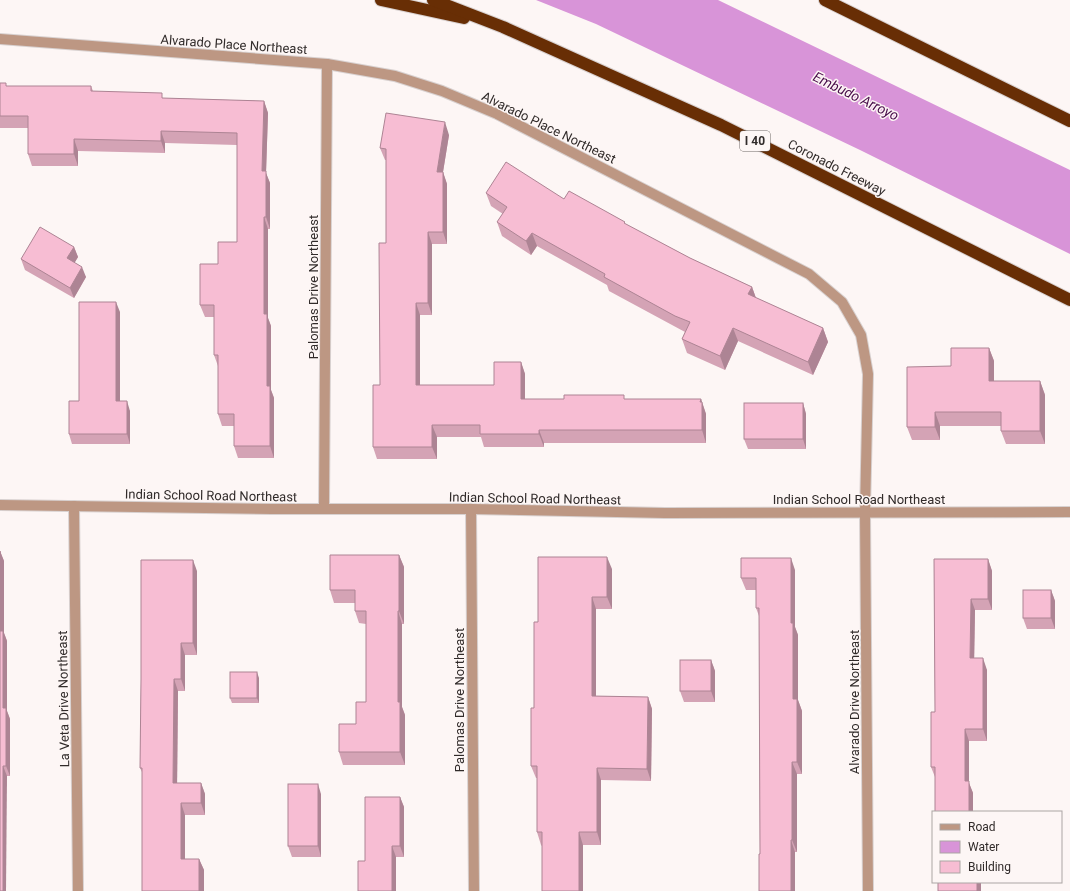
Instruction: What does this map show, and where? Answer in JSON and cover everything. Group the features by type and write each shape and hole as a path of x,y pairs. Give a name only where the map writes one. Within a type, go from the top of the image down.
{"highway":[{"path":"381,0 503,27"},
{"name":"Coronado Freeway","path":"433,0 503,27 721,124 1070,300"},
{"path":"825,0 1070,121"}],"street":[{"name":"Alvarado Place Northeast","path":"0,39 327,64 395,76 442,91 497,114 809,274 842,302 861,335 868,374 865,512"},
{"name":"Palomas Drive Northeast","path":"324,510 327,64"},
{"name":"Indian School Road Northeast","path":"0,505 665,513 1070,512"},
{"name":"La Veta Drive Northeast","path":"74,506 78,891"},
{"name":"Palomas Drive Northeast","path":"471,510 474,891"},
{"name":"Alvarado Drive Northeast","path":"865,512 868,891"}],"water":[{"name":"Embudo Arroyo","path":"536,0 718,0 1070,170 1070,254 860,150 596,24"}],"building":[{"path":"0,83 6,83 6,86 91,86 91,91 162,93 162,98 264,101 262,171 266,171 266,217 264,217 264,314 267,314 267,386 270,386 270,446 234,446 234,414 218,414 218,355 214,355 214,305 200,305 200,264 218,264 218,242 237,242 237,133 161,131 161,141 74,139 74,154 28,154 28,116 0,116"},
{"path":"386,113 445,122 437,172 443,172 443,232 428,232 428,303 416,303 416,385 494,385 494,362 521,362 521,399 564,399 564,395 624,395 624,399 701,399 702,430 539,430 539,434 480,434 480,425 432,425 432,447 373,447 373,385 380,385 379,243 386,243 386,149 380,148"},
{"path":"506,162 564,199 569,191 625,222 624,223 690,258 752,287 748,294 823,328 808,362 733,328 720,356 682,339 690,322 675,316 604,277 605,274 532,233 526,241 497,222 507,207 486,193"},
{"path":"40,227 74,247 67,258 82,267 70,288 21,259"},
{"path":"79,302 116,302 116,401 127,401 127,434 69,434 69,401 79,401"},
{"path":"951,348 989,348 989,381 1040,381 1040,431 1001,431 1001,412 935,412 935,427 907,427 907,367 951,366"},
{"path":"744,403 803,403 803,439 744,439"},
{"path":"330,555 399,555 398,702 400,702 400,752 339,752 339,724 356,724 356,702 366,702 366,611 355,611 355,590 330,590"},
{"path":"538,557 607,557 607,597 592,597 592,696 648,697 647,769 597,768 597,832 579,832 579,891 542,891 542,832 537,832 537,766 531,766 531,708 534,708 534,622 538,622"},
{"path":"741,558 791,558 793,699 797,699 797,762 792,762 791,891 759,891 759,608 756,608 756,578 741,578"},
{"path":"934,559 988,559 988,599 971,599 970,658 983,658 983,729 965,729 965,781 969,781 969,811 935,811 935,767 931,767 931,712 935,712"},
{"path":"141,560 193,560 193,643 181,643 181,679 174,679 173,783 201,783 201,803 181,803 181,859 199,859 199,891 142,891 142,768 140,768"},
{"path":"1023,590 1051,590 1051,618 1023,618"},
{"path":"0,631 3,631 3,708 6,708 6,766 3,766 3,891 0,891"},
{"path":"680,660 711,660 711,691 680,691"},
{"path":"230,672 257,672 257,698 230,698"},
{"path":"288,784 318,784 318,846 288,846"},
{"path":"365,797 400,797 400,846 392,846 392,891 358,891 358,861 365,861"},
{"path":"938,883 977,883 977,891 938,891"}]}
